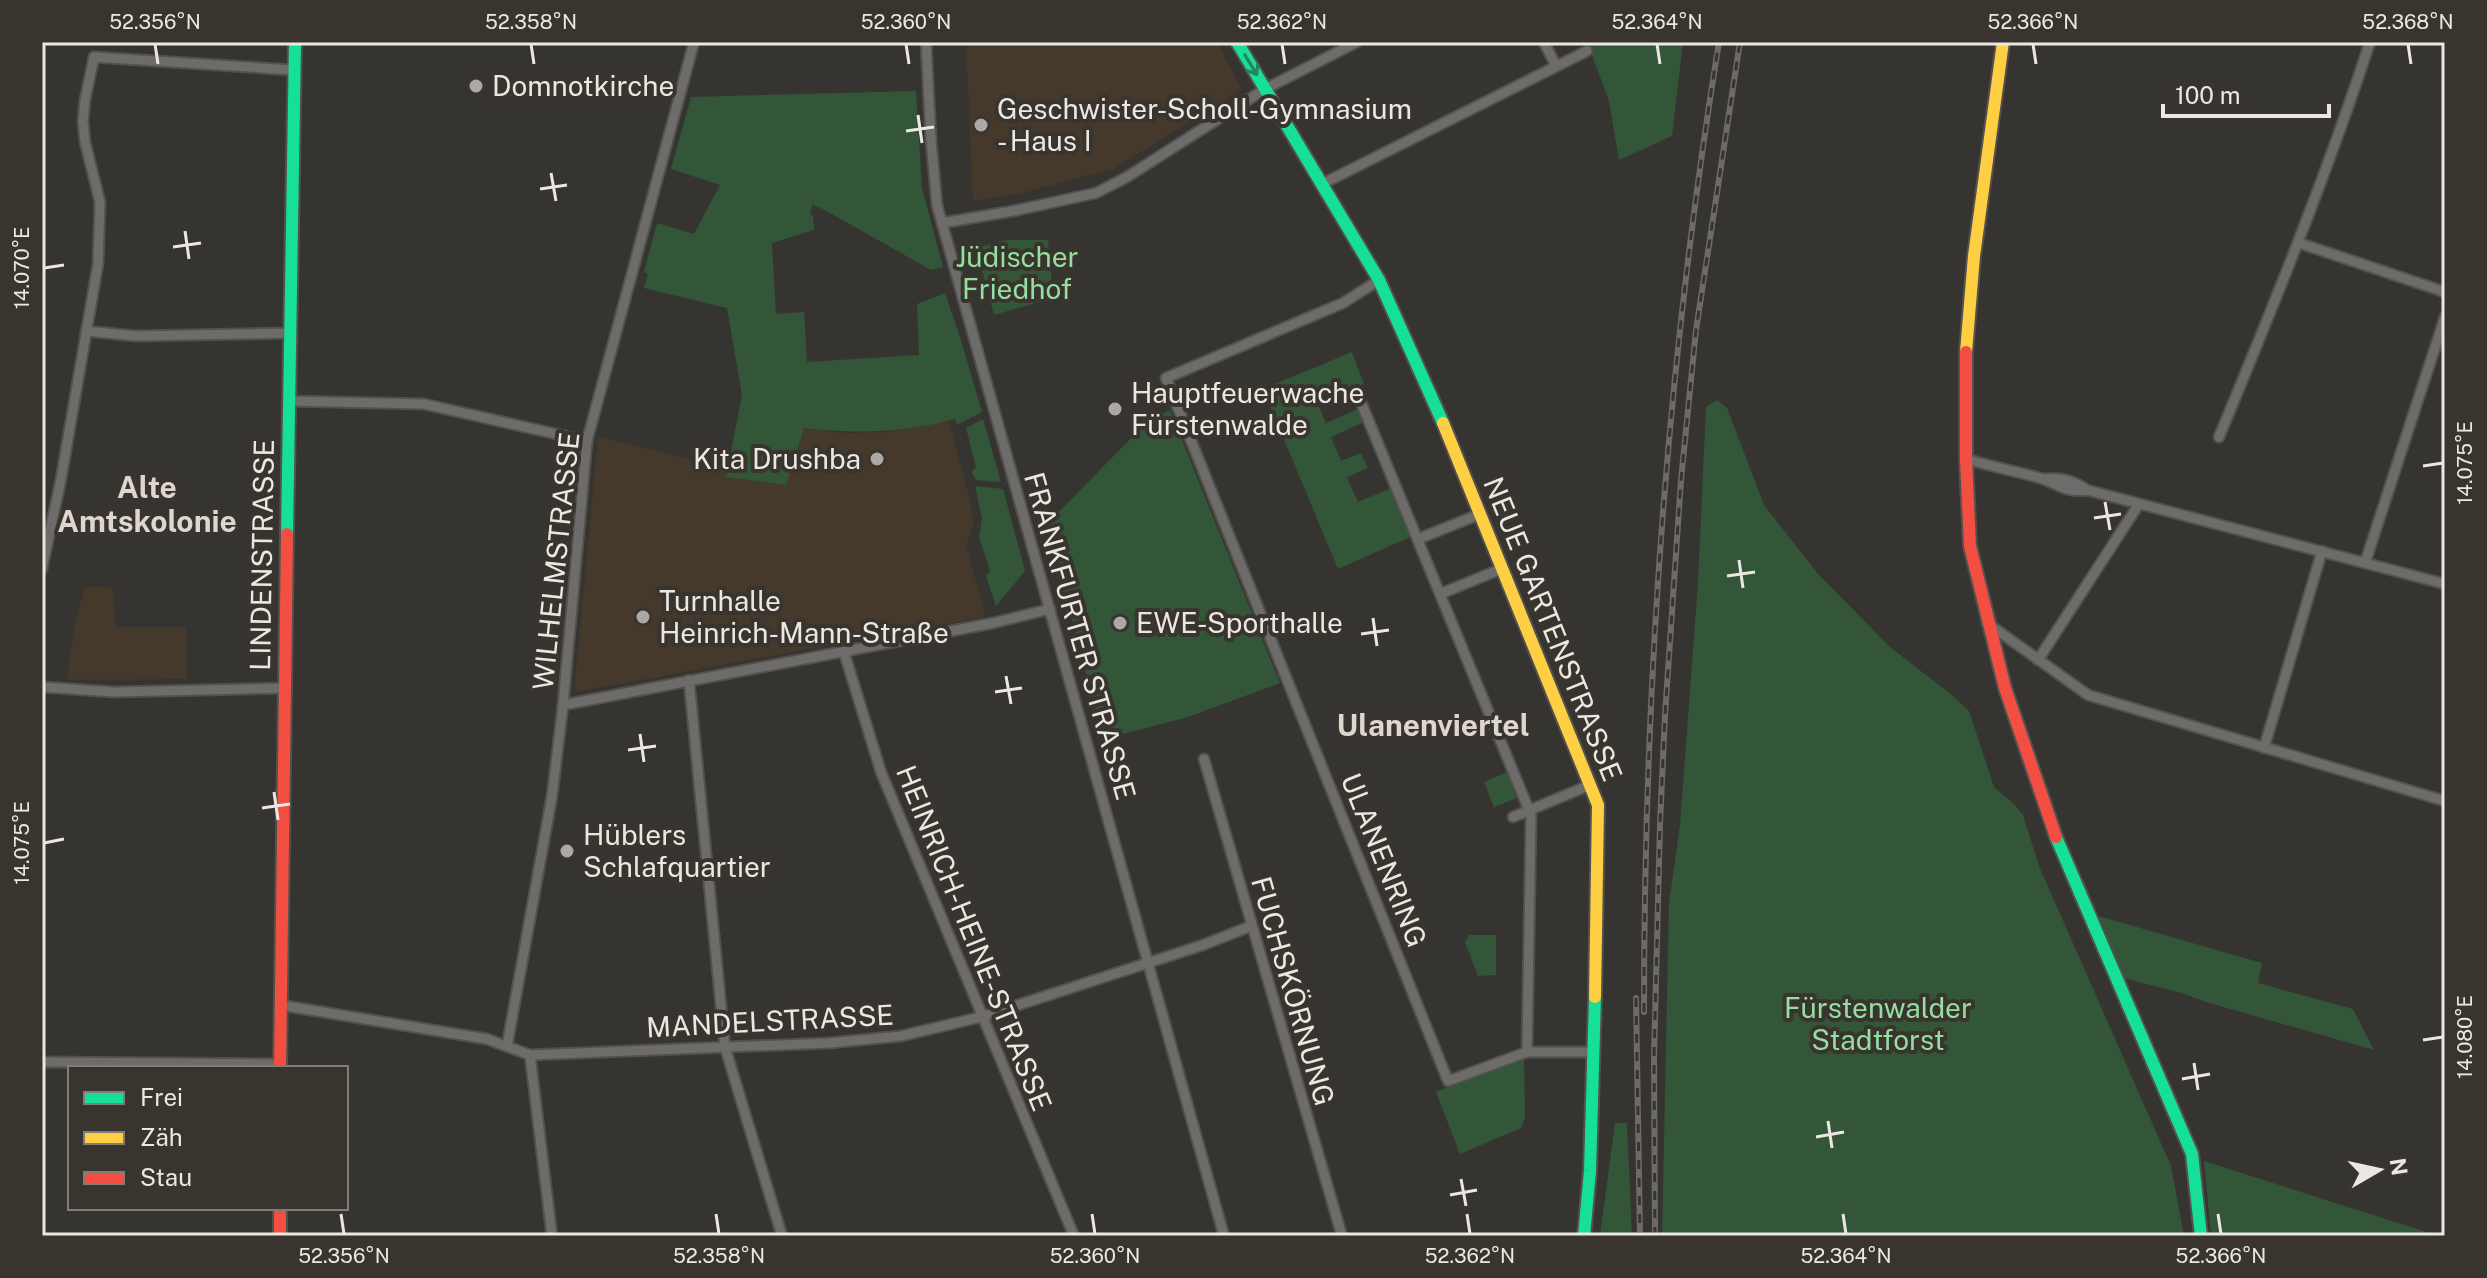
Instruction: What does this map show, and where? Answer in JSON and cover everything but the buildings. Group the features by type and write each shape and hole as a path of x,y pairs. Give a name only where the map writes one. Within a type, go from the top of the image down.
{"street":[{"name":"LINDENSTRASSE","path":"280,1066 295,42"},
{"name":"WILHELMSTRASSE","path":"507,1046 551,803 587,441 694,42"},
{"name":"FRANKFURTER STRASSE","path":"926,42 934,175 942,223 1224,1236"},
{"name":"NEUE GARTENSTRASSE","path":"1237,42 1379,280 1431,395 1598,805 1594,1052 1590,1171 1584,1236"},
{"path":"942,223 1096,193 1127,177 1265,89 1357,42"},
{"path":"1544,42 1556,66"},
{"path":"2003,42 1974,256 1966,358 1970,546 2005,688 2060,850 2192,1154 2201,1236"},
{"path":"2219,437 2299,243 2370,42"},
{"path":"1322,184 1587,51"},
{"path":"42,569 61,479 98,264 100,202 83,121 94,57 293,70"},
{"path":"2299,243 2445,292"},
{"name":"ULANENRING","path":"1379,280 1343,303 1166,378 1448,1081 1527,1052 1594,1052"},
{"path":"2365,563 2445,317"},
{"path":"86,331 136,336 289,333"},
{"path":"1358,395 1529,810 1527,1052"},
{"path":"288,401 424,404 587,441"},
{"path":"1966,459 2044,479 2061,489 2075,492 2087,490 2445,584"},
{"path":"2038,660 2139,504"},
{"path":"1418,539 1480,514"},
{"path":"2264,748 2322,551"},
{"path":"1440,594 1501,569"},
{"path":"563,705 993,623 1050,609"},
{"path":"1987,623 2088,695 2445,801"},
{"name":"HEINRICH-HEINE-STRASSE","path":"844,652 881,772 1074,1236"},
{"path":"689,680 725,1047 782,1236"},
{"path":"42,687 114,692 285,688"},
{"name":"FUCHSKÖRNUNG","path":"1204,759 1342,1236"},
{"path":"1513,817 1590,785"},
{"name":"MANDELSTRASSE","path":"280,1005 487,1039 530,1055 829,1043 901,1036 981,1017 1203,945 1251,926"},
{"path":"530,1055 552,1236"},
{"path":"42,1062 280,1066"},
{"path":"280,1210 280,1236"}],"shaded area":[{"path":"966,42 1217,42 1242,90 1113,169 1018,194 973,201"},
{"path":"949,421 974,523 966,545 985,615 983,617 576,692 598,437 727,468 726,477 804,428 846,433 885,432"},
{"path":"85,586 113,588 115,627 186,627 187,679 67,680 74,629"}],"green space":[{"path":"1587,42 1683,42 1672,136 1619,160 1609,101"},
{"path":"916,91 922,188 943,267 931,270 812,205 810,214 813,216 814,230 772,243 776,314 804,312 807,362 919,355 917,304 945,293 982,412 957,425 955,419 880,431 804,428 786,485 726,477 742,395 727,308 644,288 648,274 644,272 657,223 694,234 720,185 671,169 691,97"},
{"name":"Jüdischer Friedhof","path":"1006,240 1048,240 1053,298 994,315 976,248"},
{"path":"1352,352 1364,384 1350,390 1347,384 1315,398 1326,423 1358,409 1364,422 1331,437 1341,461 1361,453 1368,468 1347,477 1358,502 1391,488 1410,537 1338,569 1263,389"},
{"name":"Fürstenwalder Stadtforst","path":"1717,400 1727,408 1764,505 1818,574 1890,647 1969,711 1994,787 2023,815 2039,866 2171,1166 2184,1236 1662,1236 1669,903 1680,825 1698,583 1706,407"},
{"path":"1170,410 1280,683 1188,717 1107,738 1104,742 1047,524 1150,419"},
{"path":"983,419 1001,482 976,480 972,472 976,467 966,428"},
{"path":"975,486 1003,489 1025,571 996,606 986,576 990,571 979,537 982,519"},
{"path":"1507,772 1517,798 1494,807 1484,782"},
{"path":"2095,915 2262,963 2258,983 2353,1009 2374,1050 2123,978"},
{"path":"1469,935 1496,935 1496,975 1478,976 1465,942"},
{"path":"1524,1057 1525,1117 1521,1128 1460,1154 1436,1092"},
{"path":"1615,1123 1627,1123 1632,1236 1600,1236"},
{"path":"2204,1161 2439,1236 2211,1236"}],"railway":[{"path":"1644,1012 1648,769 1662,526 1685,283 1719,42"},
{"path":"1655,1236 1654,1058 1660,824 1681,480 1696,330 1740,42"},
{"path":"1636,998 1640,1236"}],"traffic: fast":[{"path":"287,534 295,42"},
{"path":"1237,42 1379,280 1443,423"},
{"path":"2056,837 2192,1154 2201,1236"},
{"path":"1584,1236 1590,1171 1595,997"}],"traffic: slow":[{"path":"1966,352 1974,256 2003,42"},
{"path":"1443,423 1598,805 1595,997"}],"traffic: jam":[{"path":"1966,352 1970,546 2005,688 2056,837"},
{"path":"280,1066 287,534"},
{"path":"280,1210 280,1236"}],"place":[{"name":"Domnotkirche","path":"476,86"},
{"name":"Geschwister-Scholl-Gymnasium - Haus I","path":"981,125"},
{"name":"Hauptfeuerwache Fürstenwalde","path":"1115,409"},
{"name":"Kita Drushba","path":"877,459"},
{"name":"Turnhalle Heinrich-Mann-Straße","path":"643,617"},
{"name":"EWE-Sporthalle","path":"1120,623"},
{"name":"Hüblers Schlafquartier","path":"567,851"}],"district":[{"name":"Alte Amtskolonie","path":"147,505"},
{"name":"Ulanenviertel","path":"1433,726"}]}
